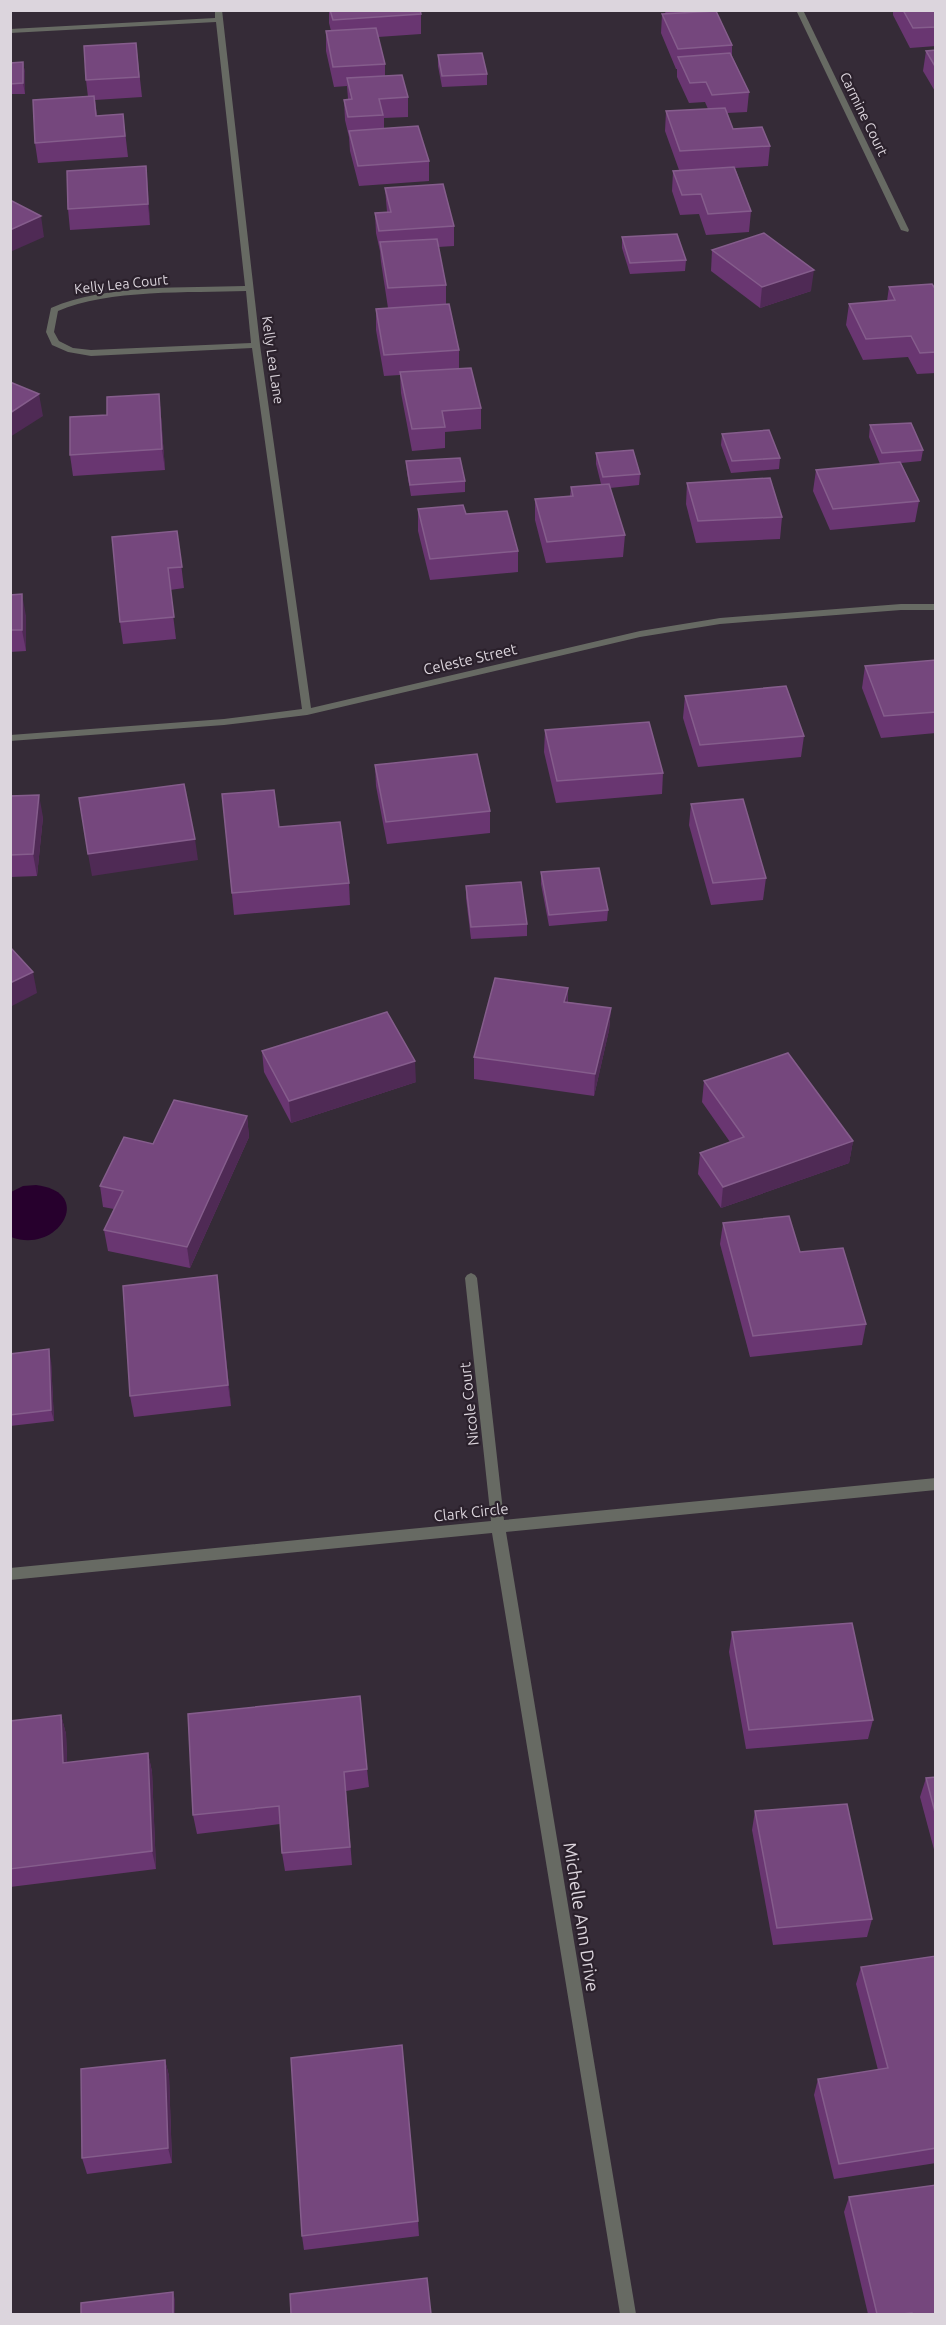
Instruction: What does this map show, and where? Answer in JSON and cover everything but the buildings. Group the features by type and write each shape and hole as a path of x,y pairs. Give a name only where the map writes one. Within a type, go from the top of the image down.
{"street":[{"name":"Kelly Lea Lane","path":"218,10 256,345 307,712"},
{"name":"Carmine Court","path":"799,10 905,230"},
{"path":"10,32 219,20"},
{"name":"Kelly Lea Court","path":"250,288 78,300 61,305 54,310 50,332 55,343 71,350 91,353 256,345"},
{"name":"Celeste Street","path":"10,738 224,722 307,712 639,634 742,619 878,608 936,606"},
{"name":"Nicole Court","path":"471,1278 498,1526"},
{"name":"Clark Circle","path":"10,1574 936,1485"},
{"name":"Michelle Ann Drive","path":"498,1526 628,2314"}],"shaded area":[{"path":"36,1185 54,1190 64,1199 67,1209 64,1220 55,1230 43,1237 28,1240 11,1237 11,1192 23,1186"}]}
